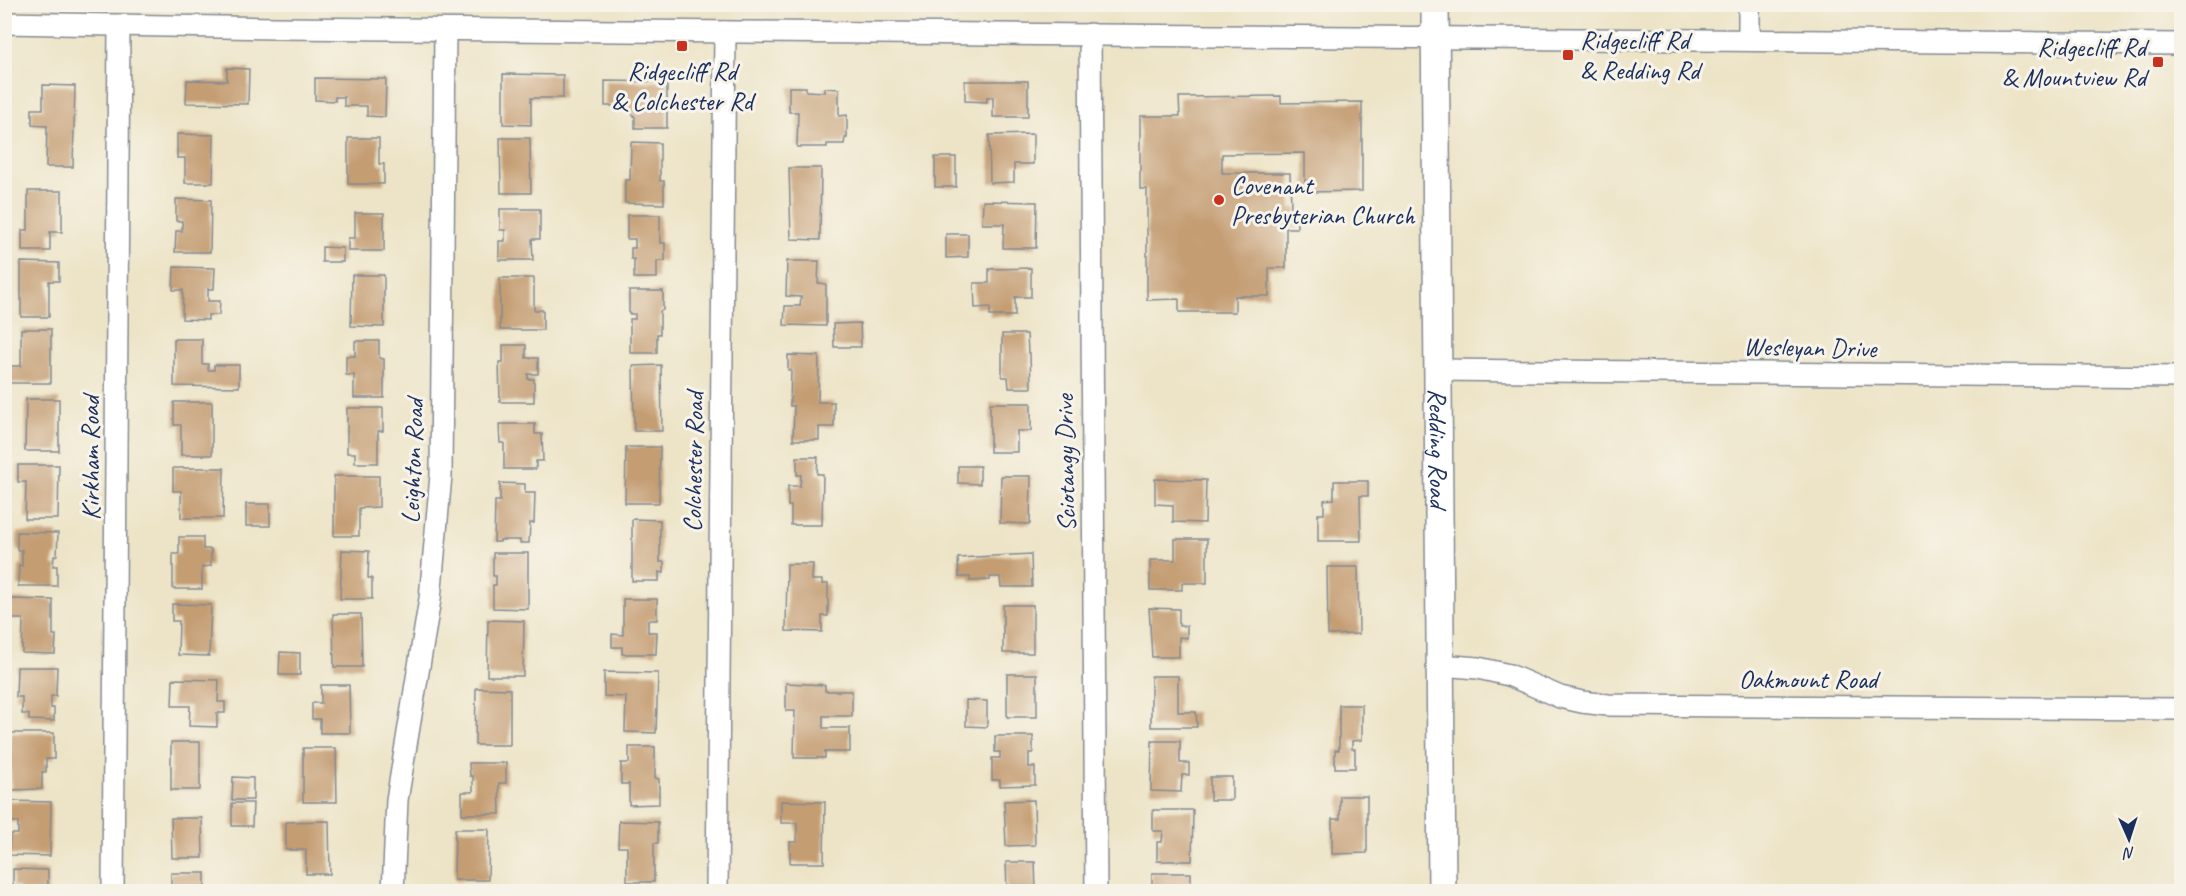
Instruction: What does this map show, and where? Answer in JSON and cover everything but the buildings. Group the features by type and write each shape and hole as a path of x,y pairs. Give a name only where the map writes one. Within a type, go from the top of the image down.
{"main road":[{"name":"Redding Road","path":"1435,4 1442,891"}],"street":[{"path":"1749,4 1749,40"},
{"path":"4,23 445,30 2181,44"},
{"name":"Kirkham Road","path":"113,891 119,25"},
{"name":"Leighton Road","path":"393,891 397,800 430,599 441,475 445,30"},
{"name":"Colchester Road","path":"717,891 725,32"},
{"name":"Sciotangy Drive","path":"1090,34 1096,891"},
{"name":"Wesleyan Drive","path":"1438,370 2181,377"},
{"name":"Oakmount Road","path":"1440,665 1478,668 1499,673 1560,697 1608,705 2181,709"}],"place":[{"name":"Ridgecliff Rd & Colchester Rd","path":"682,46"},
{"name":"Ridgecliff Rd & Redding Rd","path":"1568,55"},
{"name":"Ridgecliff Rd & Mountview Rd","path":"2158,62"},
{"name":"Covenant Presbyterian Church","path":"1219,200"}]}
